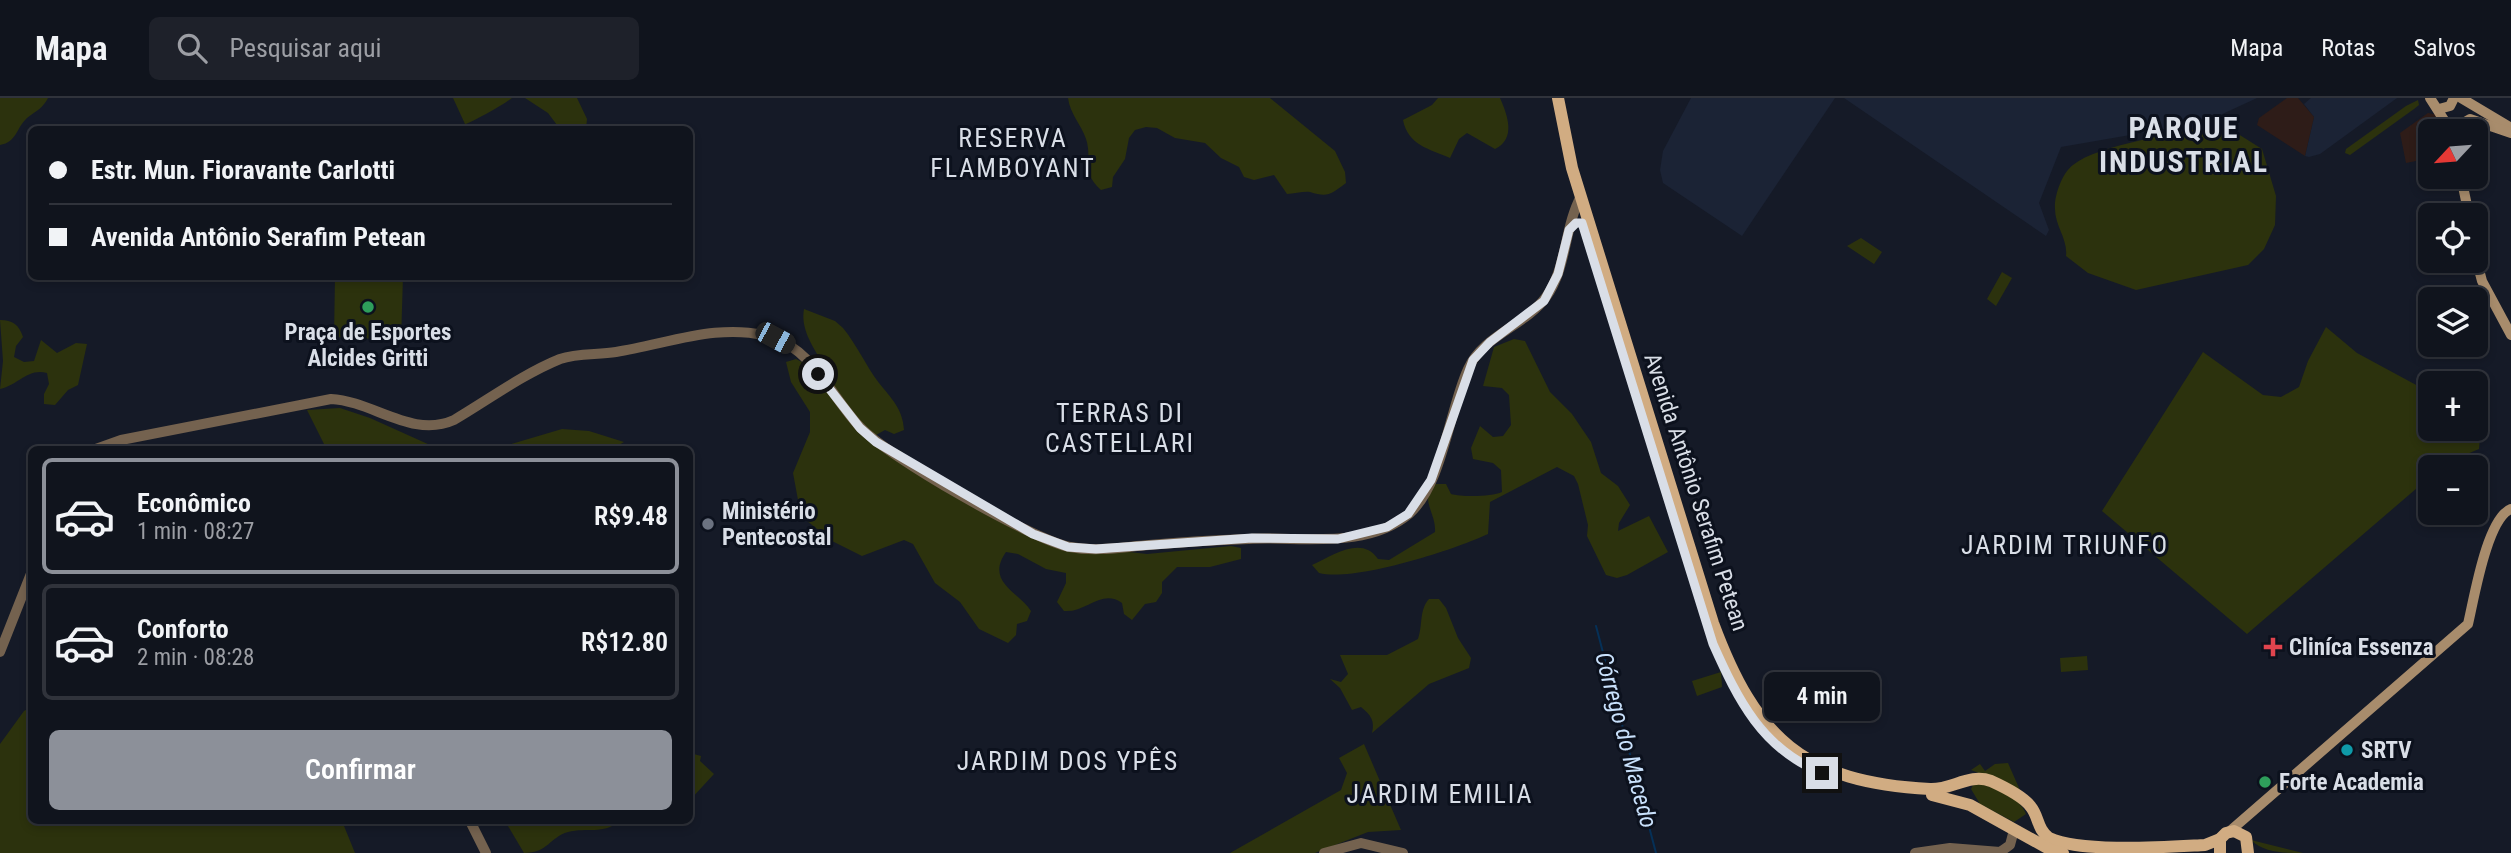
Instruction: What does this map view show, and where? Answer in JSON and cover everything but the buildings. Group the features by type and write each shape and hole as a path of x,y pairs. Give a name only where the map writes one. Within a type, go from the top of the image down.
{"main road":[{"name":"Avenida Antônio Serafim Petean","path":"1551,98 1563,158 1579,200 1713,622 1744,692 1771,733 1807,759 1862,781 1943,789 1966,780"},
{"name":"Avenida Antônio Serafim Petean","path":"1558,98 1582,223 1709,633 1733,689 1752,722 1787,755 1839,780 1885,791 1946,797 1970,805 2014,830 2062,849 2095,851 2205,845 2223,840"},
{"path":"2430,98 2445,119"},
{"path":"2439,108 2450,106 2454,98"},
{"path":"2460,98 2511,127"},
{"path":"2488,125 2511,133"},
{"path":"2480,273 2511,335"},
{"path":"2223,840 2257,806 2468,624 2479,577 2497,523 2504,511 2511,509"},
{"path":"1970,805 1966,780 1989,780 2031,806 2039,828 2062,849"},
{"path":"2257,806 2244,834 2249,850 2262,853"},
{"path":"2014,830 2034,814"},
{"path":"2223,840 2244,834"}],"street":[{"path":"104,446 121,440 331,399 348,401 403,420 436,427 454,420 565,357 625,351 685,336 752,332 775,338 807,359 847,412 876,442 1033,534 1068,547 1096,549 1252,538 1353,537 1387,527 1408,514 1420,501 1431,480 1473,360 1490,342 1544,301 1558,274 1579,200"},
{"path":"1569,230 1576,223 1582,223"},
{"path":"0,652 28,581"},
{"path":"472,824 486,853"},
{"path":"1915,853 1950,848 2000,852 2010,845 2014,830"},
{"path":"1324,853 1361,843 1403,853"}],"shaded area":[{"path":"1691,98 1835,98 1742,236 1663,183 1660,170 1663,151"},
{"path":"1844,98 2257,98 2205,122 2061,147 2039,203 2049,230 2046,236"},
{"path":"2287,98 2298,98 2314,117 2305,156 2257,125 2259,118"},
{"path":"2311,98 2397,98 2320,154 2309,157 2305,156 2314,117 2304,104"},
{"path":"2428,113 2438,115 2440,119 2420,119"},
{"path":"2418,120 2418,161 2406,163 2400,133"}],"green space":[{"path":"0,98 48,98 42,107 23,122 10,141 0,145"},
{"path":"453,98 512,98 465,124"},
{"path":"525,98 577,98 587,119 586,126 558,126 548,113"},
{"path":"1068,98 1270,98 1335,151 1345,172 1346,183 1325,195 1308,192 1287,194 1274,175 1254,180 1244,177 1239,167 1221,158 1205,143 1175,138 1157,128 1146,127 1135,130 1129,138 1125,159 1113,177 1112,187 1101,190 1091,177 1086,139"},
{"path":"1438,98 1500,98 1508,126 1508,133 1502,145 1495,149 1467,133 1459,139 1450,158 1420,145 1410,135 1403,120 1432,105"},
{"path":"2418,100 2419,105 2414,109 2350,155 2345,153 2346,149"},
{"path":"2213,125 2227,127 2262,149 2276,196 2275,225 2264,249 2248,265 2136,290 2088,273 2066,256 2055,204 2062,179 2073,165 2119,145"},
{"path":"1861,238 1882,252 1874,264 1847,246"},
{"path":"2002,272 2012,278 1996,306 1987,299"},
{"name":"Praça de Esportes Alcides Gritti","path":"335,280 403,280 401,340 334,337"},
{"path":"804,309 835,321 843,328 896,404 904,430 894,434 885,430 876,435 890,448 901,451 914,469 1059,544 1147,554 1231,546 1241,548 1241,559 1210,567 1177,567 1162,582 1162,593 1156,602 1145,604 1132,620 1124,614 1122,603 1108,598 1072,611 1064,611 1057,602 1066,583 1066,573 1046,569 1018,554 1006,552 999,571 1002,579 1031,611 1027,621 1017,624 1016,635 1008,643 979,629 960,602 935,583 913,544 904,540 862,556 832,541 801,516 793,473 810,432 810,412 791,382 786,362 796,359 815,369 825,368 806,332"},
{"path":"0,320 12,322 20,329 23,337 16,346 14,357 24,362 34,361 41,340 57,353 76,343 87,344 78,385 68,390 55,405 44,404 44,394 49,384 47,373 28,375 0,389 3,361"},
{"path":"2326,327 2357,353 2418,386 2418,441 2480,441 2479,449 2466,455 2418,455 2418,487 2247,634 2102,511 2203,352 2263,395 2281,397 2299,387 2308,361"},
{"path":"1514,339 1525,341 1550,392 1572,414 1591,442 1601,473 1618,486 1630,505 1619,523 1618,531 1649,516 1668,552 1627,575 1617,578 1606,575 1587,536 1588,525 1578,484 1574,476 1557,467 1490,502 1488,534 1429,556 1379,569 1335,575 1319,573 1312,565 1338,552 1364,548 1378,559 1389,560 1435,532 1428,491 1436,484 1446,484 1451,494 1456,495 1484,496 1502,492 1501,470 1493,463 1473,459 1471,448 1480,426 1493,437 1503,436 1511,425 1509,395 1502,388 1483,386 1494,347"},
{"path":"340,408 437,446 325,446 307,410"},
{"path":"562,429 589,431 624,442 617,446 505,446"},
{"path":"1429,599 1439,599 1446,608 1458,638 1471,658 1469,668 1429,684 1372,733 1370,716 1361,707 1352,710 1340,688 1330,679 1341,682 1348,674 1340,655 1387,655 1418,639 1424,608"},
{"path":"2087,656 2088,670 2061,672 2060,658"},
{"path":"1721,672 1722,687 1697,696 1692,681"},
{"path":"28,709 28,824 343,824 355,853 0,853 0,744"},
{"path":"1364,744 1401,830 1368,832 1315,853 1230,853 1341,790 1347,773 1339,758"},
{"path":"693,754 701,756 700,761 714,774 693,797"},
{"path":"2008,763 2023,797 1997,780 1971,770 1980,764 1985,771 1995,764"},
{"path":"1974,783 2004,792 2017,802 2026,814 2014,822 1980,804 1971,789"},
{"path":"507,824 616,824 607,828 568,832 544,848 524,853"},
{"path":"2251,840 2303,853 2268,850"}],"waterway":[{"name":"Córrego do Macedo","path":"1596,626 1656,853"}],"place":[{"name":"Praça de Esportes Alcides Gritti","path":"368,307"},
{"name":"Ministério Pentecostal","path":"708,524"},
{"name":"Cliníca Essenza","path":"2273,647"},
{"name":"SRTV","path":"2347,750"},
{"name":"Forte Academia","path":"2265,782"}],"district":[{"name":"PARQUE INDUSTRIAL","path":"2184,144"},
{"name":"RESERVA FLAMBOYANT","path":"1013,153"},
{"name":"TERRAS DI CASTELLARI","path":"1120,428"},
{"name":"JARDIM TRIUNFO","path":"2065,545"},
{"name":"JARDIM DOS YPÊS","path":"1068,761"},
{"name":"JARDIM EMILIA","path":"1440,794"}],"route":[{"path":"818,374 860,428 899,458 1033,534 1068,547 1096,549 1252,538 1353,537 1387,527 1408,514 1420,501 1431,480 1467,370 1490,342 1544,301 1558,274 1569,230 1576,223 1582,223 1713,644 1733,689 1752,722 1787,755 1822,773"}]}
